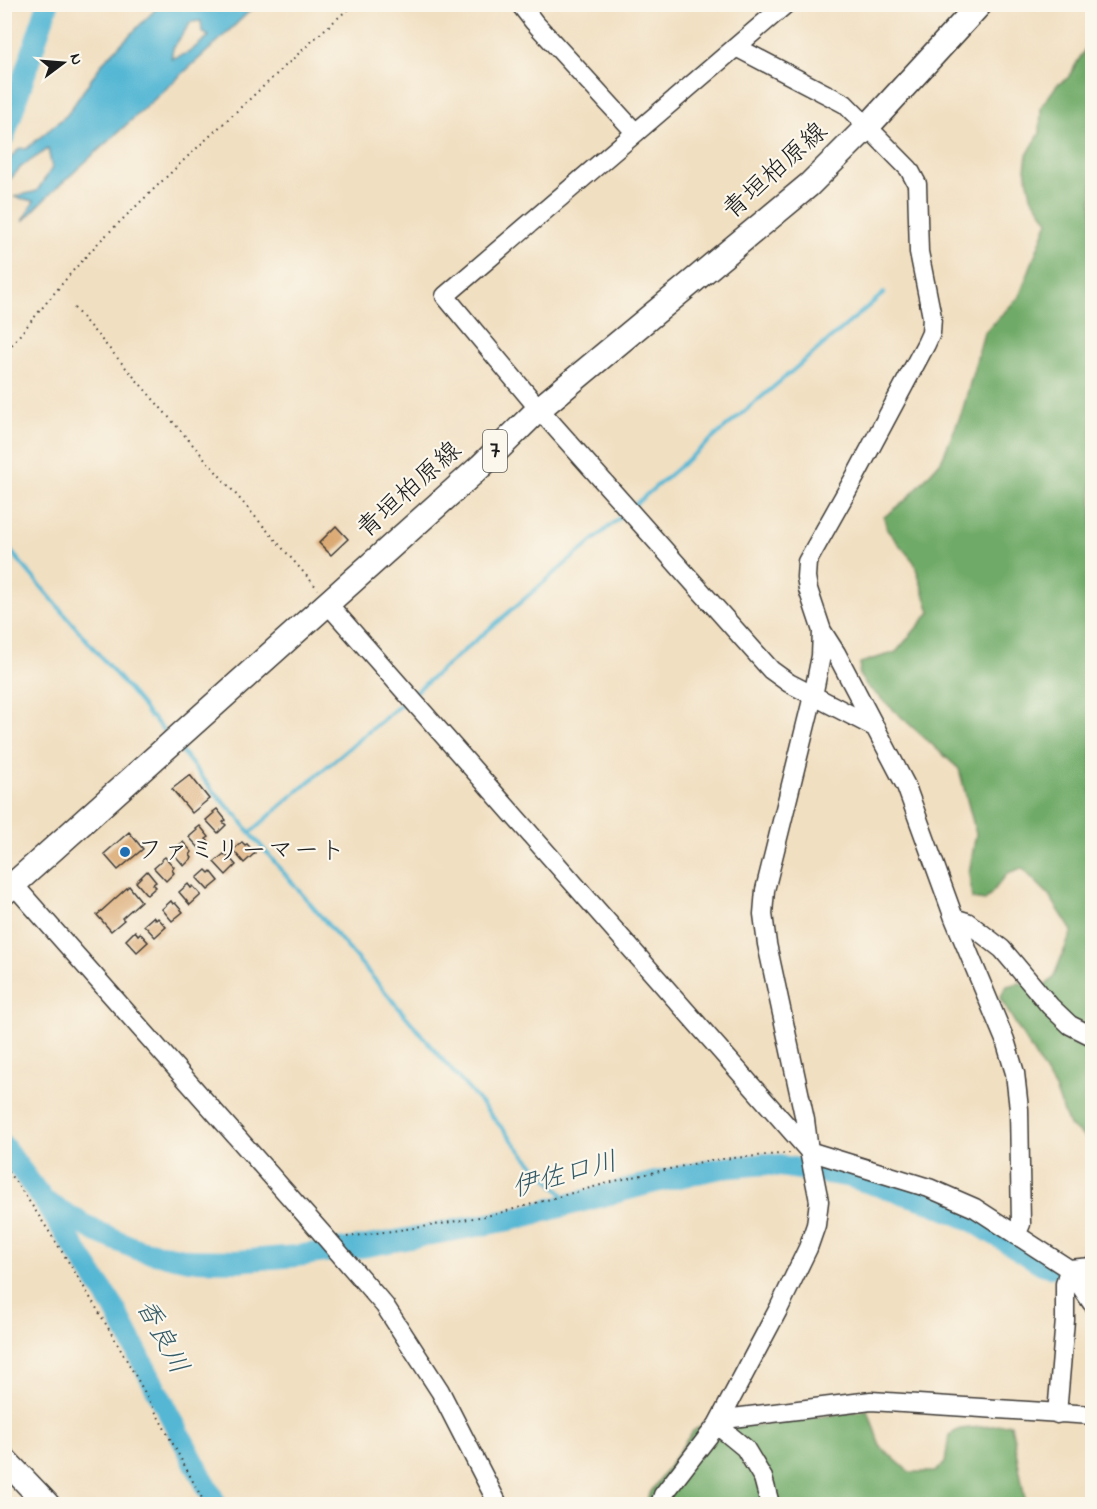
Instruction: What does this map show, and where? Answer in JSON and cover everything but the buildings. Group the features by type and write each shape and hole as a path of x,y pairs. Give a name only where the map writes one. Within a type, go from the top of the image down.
{"main road":[{"name":"青垣柏原線","path":"10,882 481,466 539,409 809,185 980,4"},
{"path":"4,1459 46,1504"}],"street":[{"path":"519,4 635,132"},
{"path":"786,4 445,296 539,409 771,670 789,683 876,728"},
{"path":"736,47 845,104 909,169 917,184 919,252 932,317 931,333 867,455 807,562 806,577 822,631 836,653 906,786 954,918 1005,1040 1015,1073 1019,1109 1021,1224 1016,1235"},
{"path":"328,602 812,1164 929,1188 975,1208 1069,1269 1092,1303"},
{"path":"660,1504 663,1495 717,1425 779,1308 808,1248 816,1225 819,1202 805,1120 767,944 763,914 765,890 813,696 821,656 822,631"},
{"path":"10,882 385,1306 440,1391 498,1504"},
{"path":"954,918 967,922 1002,949 1063,1019 1092,1036"},
{"path":"1069,1269 1092,1267"},
{"path":"1057,1414 1065,1320 1065,1284 1069,1269"},
{"path":"717,1425 733,1418 871,1401 1092,1415"},
{"path":"717,1425 745,1448 763,1478 770,1504"}],"path":[{"path":"4,354 100,241 322,31 354,4"},
{"path":"74,308 328,602"},
{"path":"327,1239 429,1226 496,1214 619,1180 711,1160 812,1164"},
{"path":"4,1167 90,1295 141,1383 205,1504"}],"green space":[{"path":"1092,37 1092,1142 1069,1126 1055,1089 1000,998 1007,986 1019,983 1044,987 1053,978 1072,931 1049,895 1022,868 1008,873 985,901 972,899 969,873 976,834 959,769 867,686 859,675 860,663 896,652 930,612 914,562 887,530 884,517 905,501 941,461 962,412 984,333 1019,297 1048,221 1031,196 1025,169 1027,155 1040,133 1041,107 1057,85 1068,78"},
{"path":"868,1410 880,1446 909,1472 935,1472 945,1463 949,1435 960,1429 1011,1424 1026,1504 647,1504 648,1496 693,1431 715,1417 753,1426"}],"water":[{"path":"160,5 256,5 23,221 34,201 14,197 37,191 52,168 48,149 21,167 5,185 5,164 20,148 26,149 67,115 103,62","holes":["201,21 202,32 209,36 188,53 171,59 173,48 191,22"]}],"waterway":[{"path":"4,137 48,4"},
{"path":"632,507 884,293"},
{"path":"413,694 624,514"},
{"path":"4,543 168,736"},
{"path":"250,833 405,701"},
{"path":"179,748 214,792 239,818 529,1160 572,1204"},
{"name":"香良川","path":"4,1147 44,1201 113,1306 216,1504"},
{"name":"伊佐口川","path":"44,1201 95,1231 139,1250 189,1260 237,1261 367,1246 510,1220 655,1182 721,1168 766,1164 847,1176 924,1200 971,1220 1042,1264 1092,1276"}],"place":[{"name":"ファミリーマート","path":"125,852"}]}
